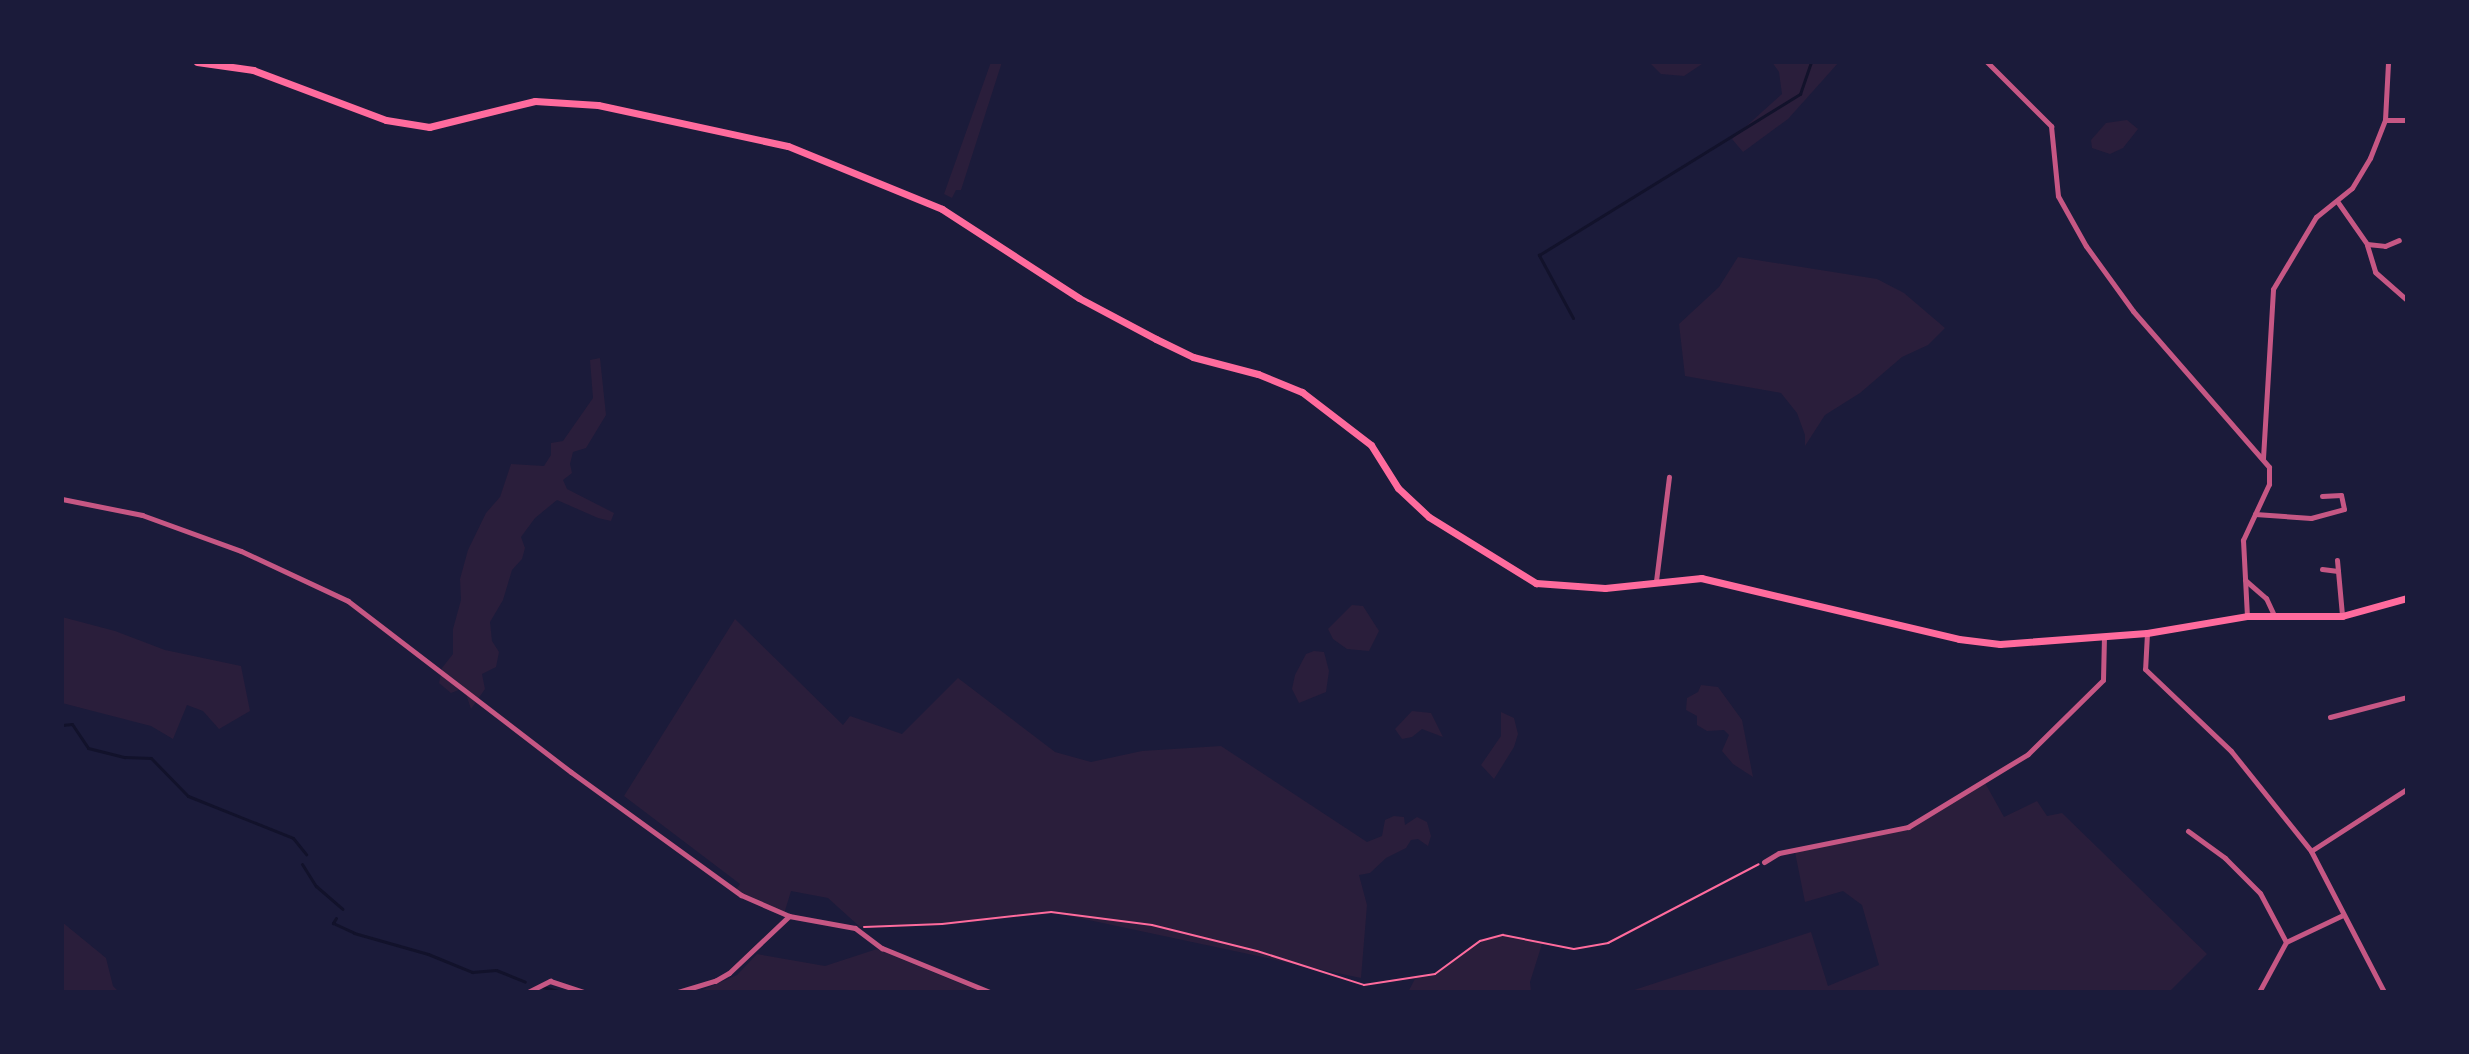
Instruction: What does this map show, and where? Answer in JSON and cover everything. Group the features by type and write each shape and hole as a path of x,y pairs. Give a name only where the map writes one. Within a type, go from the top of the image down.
{"main road":[{"path":"197,62 253,70 386,120 429,127 535,101 598,105 788,146 942,209 1079,298 1193,357 1258,374 1302,392 1371,445 1398,488 1414,505 1514,572 1553,587 1605,588 1701,578 1985,644 2147,633 2247,616 2342,616 2407,598"}],"street":[{"path":"1987,62 2051,126 2058,196 2086,246 2133,311 2190,381 2263,459 2271,476 2243,540 2247,616"},
{"path":"2263,459 2273,289 2316,217 2359,179 2385,120 2388,62"},
{"path":"2385,120 2407,120"},
{"path":"2336,201 2367,244 2375,272 2407,300"},
{"path":"2367,244 2385,246 2399,240"},
{"path":"1656,581 1669,477"},
{"path":"2255,514 2311,518 2344,509 2341,495 2322,496"},
{"path":"62,499 142,515 241,551 348,601 571,772 741,895 789,916 851,927 882,948 990,992"},
{"path":"2337,560 2342,616"},
{"path":"2322,569 2338,571"},
{"path":"2243,576 2247,584 2266,598 2274,615"},
{"path":"2147,633 2145,669 2231,751 2311,851 2384,992"},
{"path":"1764,862 1779,853 1908,827 2028,754 2103,680 2104,637"},
{"path":"2330,717 2407,697"},
{"path":"2311,851 2407,789"},
{"path":"2188,831 2225,858 2260,893 2286,942"},
{"path":"2259,992 2286,942 2343,915"},
{"path":"678,992 729,973 789,916"},
{"path":"528,992 550,981 583,992"}],"path":[{"path":"851,927 942,924 1051,912 1152,925 1257,951 1364,985 1435,974 1480,941 1503,935 1574,949 1608,943 1764,862"}],"shaded area":[{"path":"991,62 1002,62 961,190 956,190 952,198 944,194"},
{"path":"1649,62 1705,62 1684,76 1661,74"},
{"path":"1772,62 1839,62 1788,119 1743,152 1732,139 1782,94 1779,72"},
{"path":"2127,120 2138,129 2123,148 2110,154 2092,148 2091,140 2106,123"},
{"path":"1738,257 1877,279 1904,293 1945,328 1928,345 1902,357 1860,393 1825,415 1805,446 1805,435 1797,413 1781,393 1685,376 1679,324 1719,287"},
{"path":"600,358 606,415 586,448 573,452 570,464 572,473 563,480 567,489 614,513 611,521 557,500 535,518 521,537 525,548 522,559 512,570 503,600 490,622 492,641 499,652 496,667 482,674 485,689 471,709 464,688 451,693 439,683 442,668 453,654 453,629 461,600 460,579 468,550 486,513 500,497 511,464 544,466 551,455 551,443 563,441 593,398 590,360"},
{"path":"1352,605 1363,606 1379,631 1369,651 1347,649 1333,639 1328,629"},
{"path":"62,617 115,631 165,650 241,666 250,711 219,729 203,711 187,705 173,739 151,726 62,703"},
{"path":"735,619 843,725 850,716 902,734 958,678 1055,752 1091,762 1142,751 1221,746 1367,842 1382,836 1385,820 1394,816 1404,817 1405,825 1417,817 1427,822 1431,836 1428,846 1418,839 1411,840 1406,848 1386,858 1370,873 1359,875 1367,905 1361,978 1051,912 942,924 860,927 828,898 791,891 784,914 735,891 740,884 624,796"},
{"path":"1324,652 1329,671 1326,692 1299,703 1292,689 1295,675 1306,654"},
{"path":"1701,685 1718,687 1742,720 1753,777 1733,764 1722,751 1729,735 1724,730 1707,731 1697,725 1697,716 1686,710 1687,698 1698,692"},
{"path":"1412,711 1431,713 1443,737 1422,729 1412,737 1402,739 1395,729"},
{"path":"1501,712 1514,718 1518,734 1514,747 1494,779 1481,765 1501,736"},
{"path":"1984,781 2004,817 2037,801 2047,816 2062,813 2207,954 2169,992 1628,992 1811,932 1828,986 1879,965 1862,905 1843,891 1805,902 1795,852 1908,827"},
{"path":"62,922 106,958 113,986 119,992 62,992"},
{"path":"1503,935 1542,944 1530,982 1531,992 1408,992 1416,977 1435,974 1483,941"},
{"path":"877,949 981,992 698,992 737,975 757,954 825,966"}],"waterway":[{"path":"1573,318 1539,255 1800,94 1811,62"},
{"path":"62,725 72,724 88,748 125,757 151,758 188,796 293,838 306,854"},
{"path":"302,864 316,886 342,909"},
{"path":"336,918 333,923 354,933 428,954 472,972 496,970 525,982"},
{"path":"543,987 562,992"}]}
